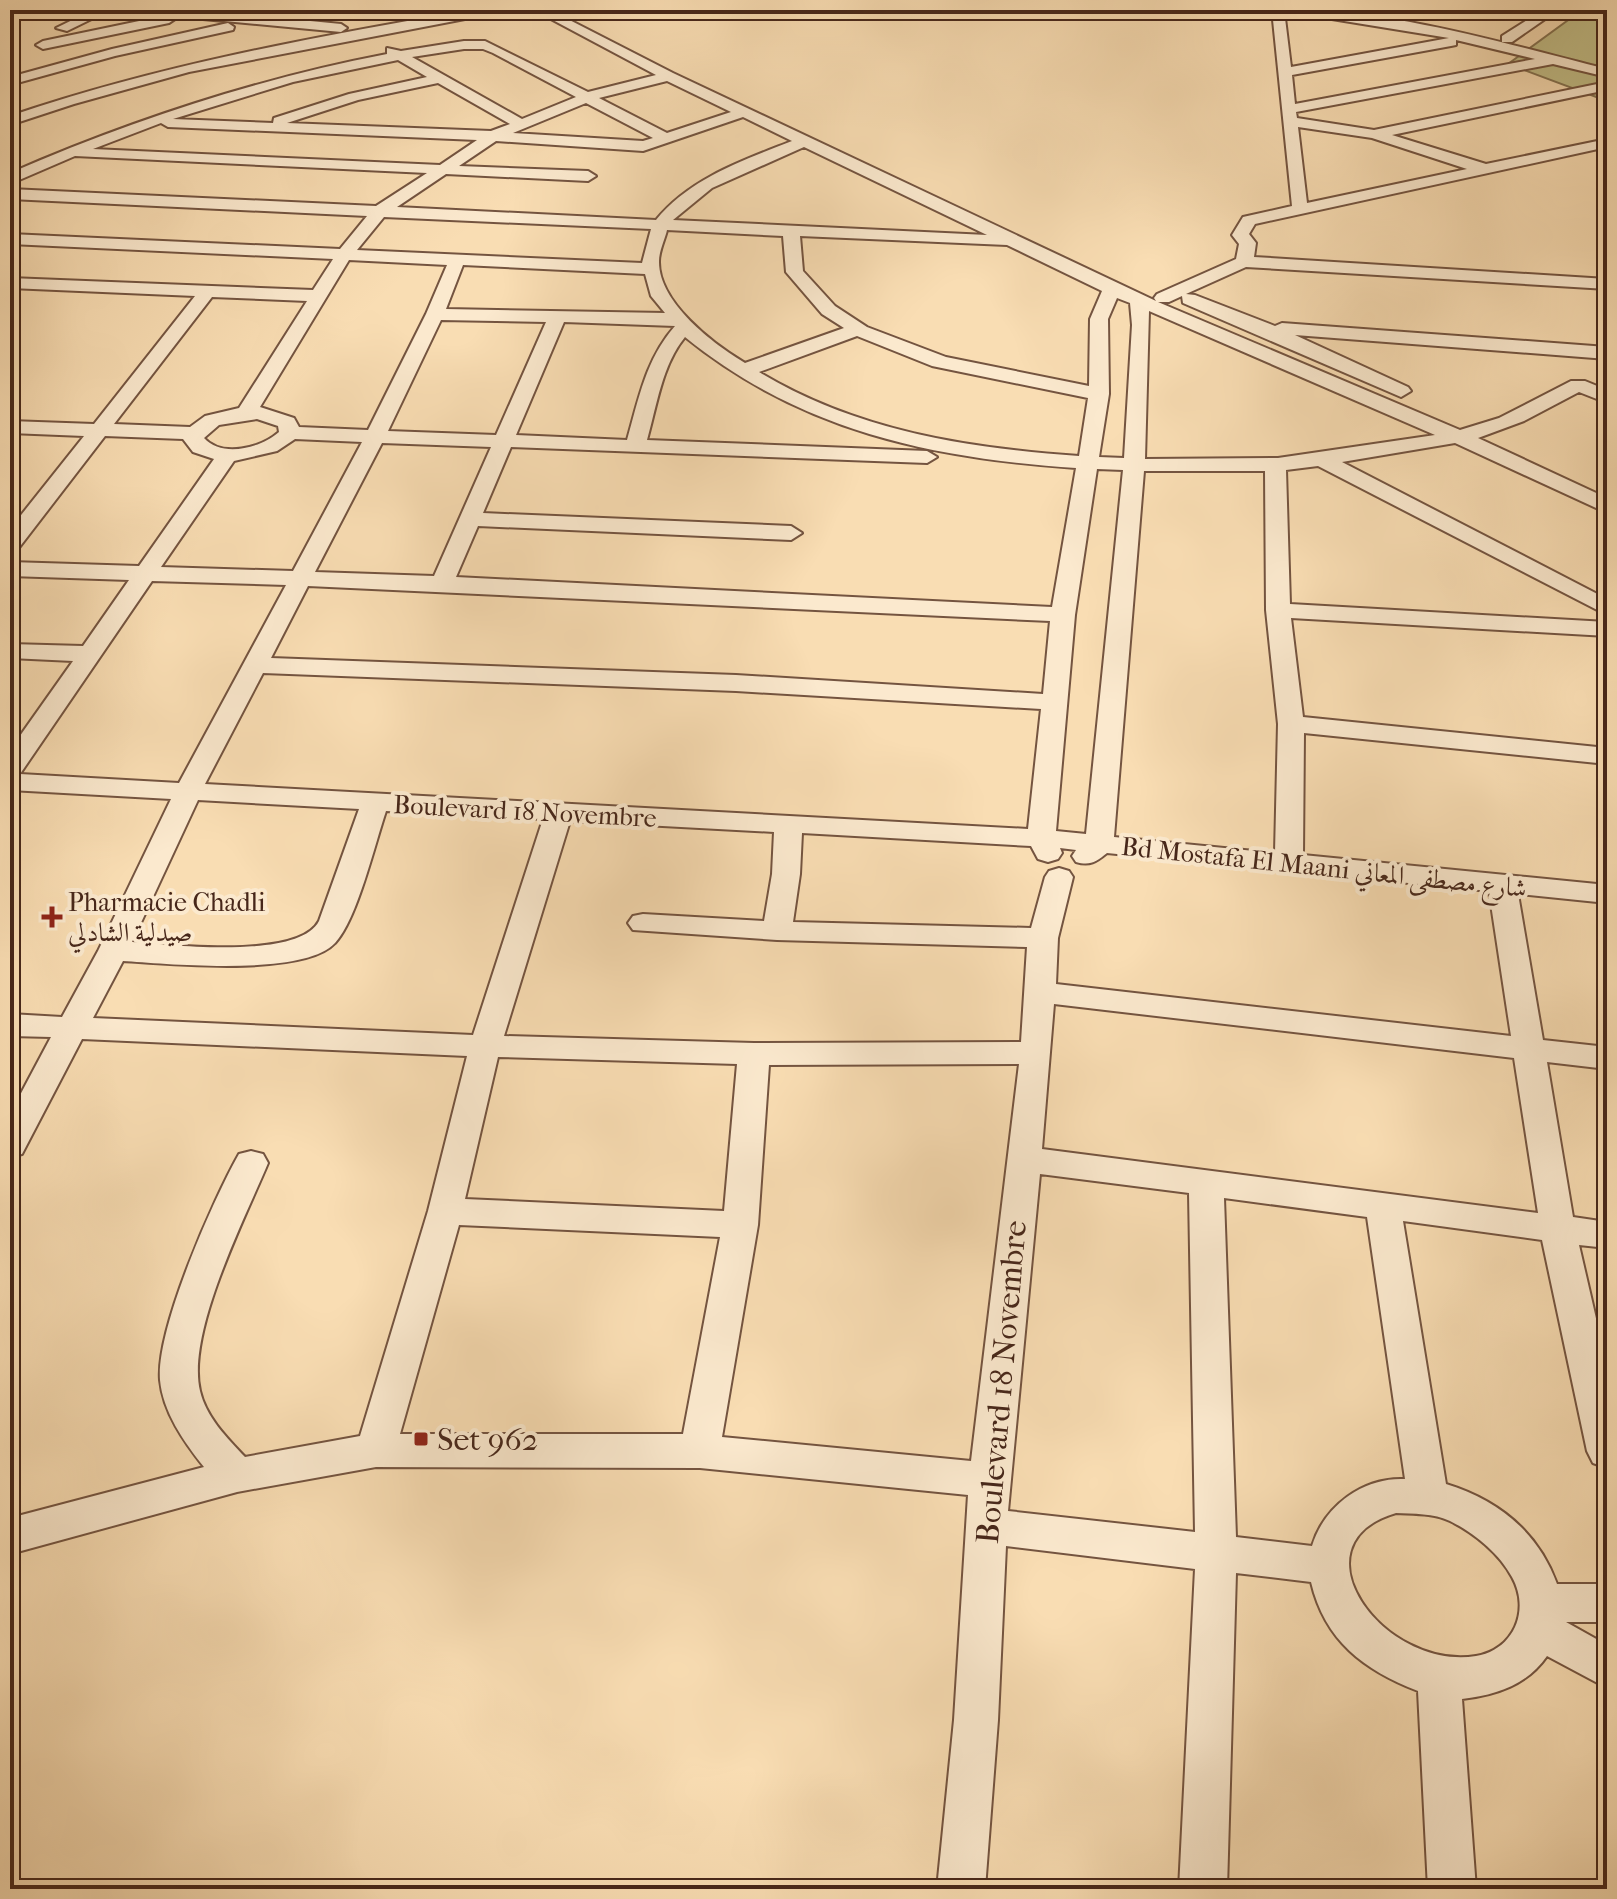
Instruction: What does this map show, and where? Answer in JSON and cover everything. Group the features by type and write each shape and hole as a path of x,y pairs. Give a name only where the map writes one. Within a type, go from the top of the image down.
{"street":[{"path":"104,10 68,24 38,49 201,12"},
{"path":"144,10 201,12 334,26 401,55 521,124"},
{"path":"10,81 193,33 269,19 296,10"},
{"path":"10,121 121,85 227,58 491,10"},
{"path":"540,10 668,76 1112,289 1456,436 1607,506"},
{"path":"1301,10 1469,38 1607,73"},
{"path":"1343,10 1507,39 1607,63"},
{"path":"1507,39 1552,10"},
{"path":"1284,21 1285,72 1300,209"},
{"path":"1285,72 1469,38"},
{"path":"1368,41 1413,49"},
{"path":"10,179 131,128 301,77 464,45 485,45 590,96 666,139"},
{"path":"1289,115 1557,59"},
{"path":"20,62 61,67 121,85"},
{"path":"246,413 344,255 379,212 493,136 590,96 668,76"},
{"path":"262,127 354,97 440,78"},
{"path":"1374,134 1607,86"},
{"path":"65,103 131,128"},
{"path":"534,220 602,169 643,146 744,112"},
{"path":"1289,115 1374,134 1511,178"},
{"path":"150,122 493,136 643,146"},
{"path":"807,141 757,160 712,184 685,200 660,225 653,244 651,269 659,291 680,323 757,381 834,418 882,434 1021,458"},
{"path":"1244,262 1254,241 1240,235 1249,220 1607,143"},
{"path":"71,152 440,171 602,169"},
{"path":"1357,214 1607,155"},
{"path":"10,194 1016,242"},
{"path":"144,246 183,203"},
{"path":"791,231 793,268 808,290 830,313 859,329 914,353 948,363 1099,394"},
{"path":"10,239 651,269"},
{"path":"10,1145 113,951 188,792 375,437 435,314 457,260"},
{"path":"1145,302 1244,262 1607,284"},
{"path":"10,283 320,296"},
{"path":"1112,289 1099,319 1099,394 1063,615 1041,838 1059,877 1099,845 1134,464 1141,325 1145,302"},
{"path":"10,544 207,292"},
{"path":"1173,293 1272,332 1607,485"},
{"path":"435,314 680,323"},
{"path":"442,583 557,317"},
{"path":"635,448 655,374 680,323"},
{"path":"742,371 859,329"},
{"path":"1272,332 1280,329 1607,355"},
{"path":"290,433 287,422 281,418 246,413 209,422 195,433 193,439 202,449 228,454 265,449 290,433 635,448 1021,458 1090,463 1275,464 1322,460 1486,430 1578,385 1607,355"},
{"path":"1578,385 1607,397"},
{"path":"10,427 195,433"},
{"path":"10,769 228,454"},
{"path":"1322,460 1607,608"},
{"path":"1275,464 1278,610 1291,724 1289,863"},
{"path":"471,519 791,533"},
{"path":"10,569 442,583 1063,615"},
{"path":"1278,610 1607,629"},
{"path":"10,651 89,654"},
{"path":"254,665 736,683 1054,702"},
{"path":"1291,724 1607,756"},
{"name":"Boulevard 18 Novembre","path":"10,782 1041,838"},
{"path":"113,951 235,954 285,950 317,942 329,932 334,921 375,803"},
{"path":"376,1450 445,1211 485,1046 559,813"},
{"path":"777,931 786,874 788,825"},
{"name":"Bd Mostafa El Maani شارع مصطفى المعاني","path":"1041,838 1607,894"},
{"name":"Boulevard 18 Novembre","path":"961,1889 976,1720 989,1480 1036,1053 1043,938 1059,877"},
{"path":"1502,885 1558,1230 1607,1451"},
{"path":"643,923 777,931 1043,938"},
{"path":"1039,992 1607,1058"},
{"path":"10,1025 485,1046 754,1054 1036,1053"},
{"path":"700,1451 740,1225 754,1054"},
{"path":"1022,1159 1607,1235"},
{"path":"237,1475 199,1429 185,1402 179,1376 193,1310 251,1163"},
{"path":"1203,1889 1216,1555 1206,1183"},
{"path":"1383,1206 1428,1497"},
{"path":"445,1211 740,1225"},
{"path":"10,1536 237,1475 376,1450 700,1451 989,1480"},
{"path":"1396,1496 1428,1497 1460,1506 1490,1523 1515,1546 1532,1572 1539,1616 1525,1653 1503,1670 1473,1678 1439,1678 1405,1667 1374,1648 1349,1623 1334,1595 1328,1566 1333,1540 1347,1519 1369,1504 1396,1496"},
{"path":"986,1526 1328,1566"},
{"path":"1539,1616 1607,1603"},
{"path":"1539,1616 1607,1668"},
{"path":"1439,1678 1452,1889"}],"shaded area":[{"path":"1582,10 1607,10 1607,101 1508,64"}],"place":[{"name":"Pharmacie Chadli صيدلية الشادلي","path":"52,917"},
{"name":"Set 962","path":"421,1439"}]}
